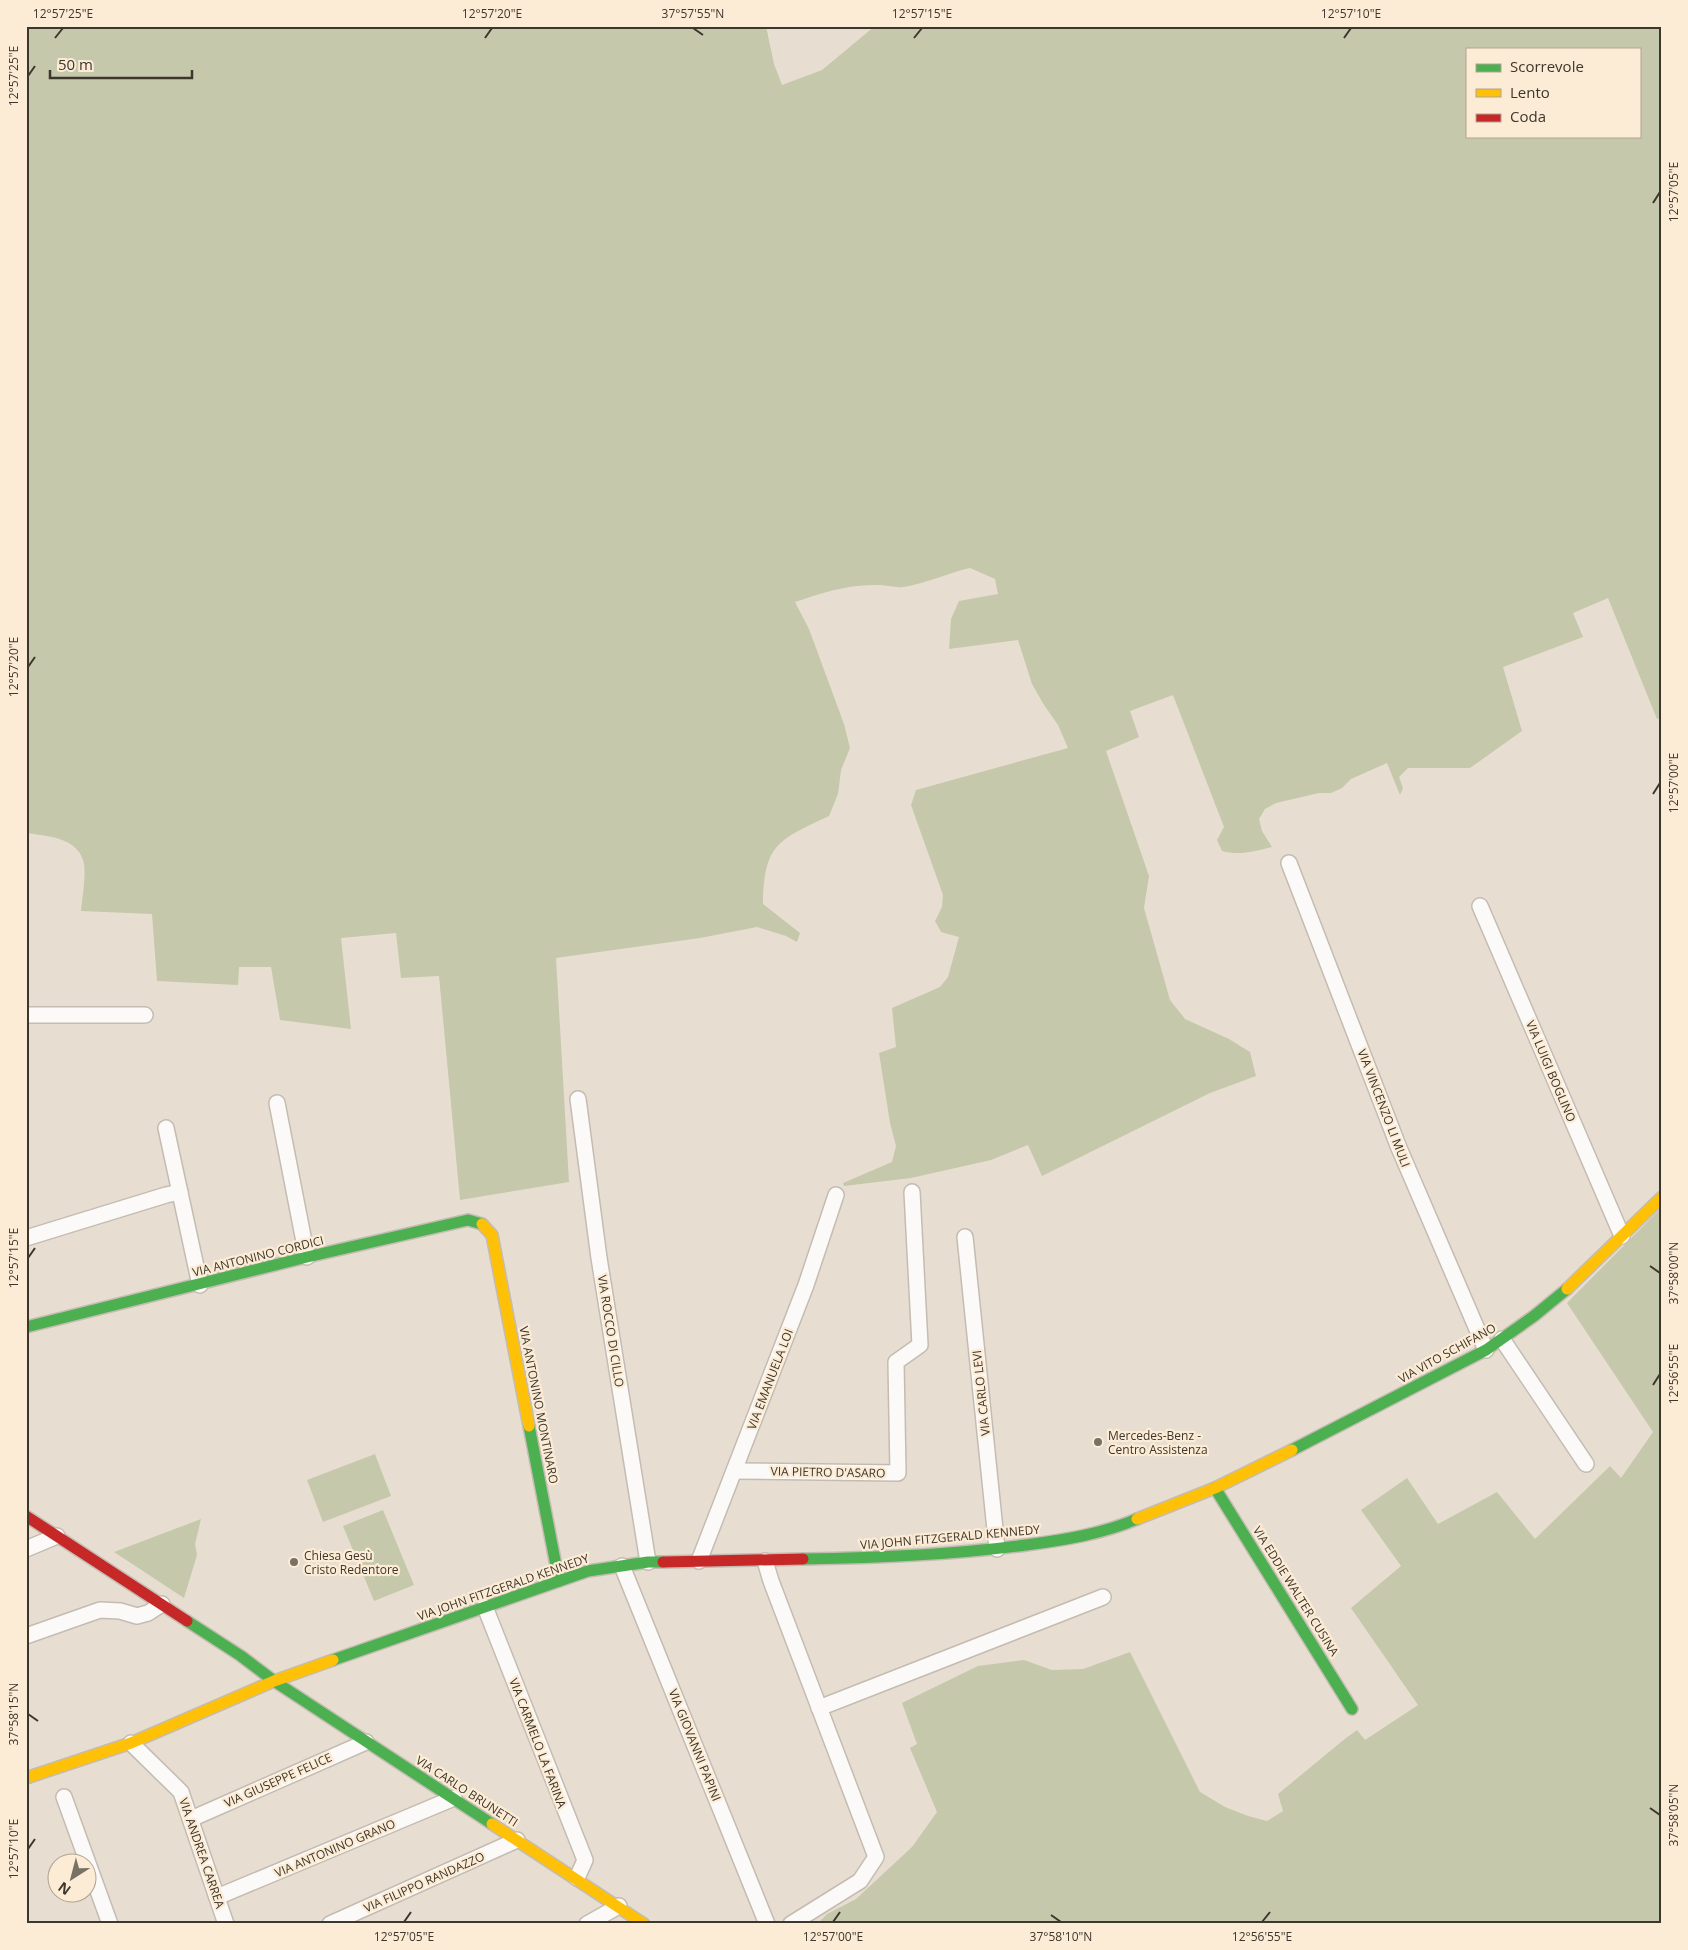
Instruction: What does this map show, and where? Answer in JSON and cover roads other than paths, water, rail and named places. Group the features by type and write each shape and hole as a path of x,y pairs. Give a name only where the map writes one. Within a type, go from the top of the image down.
{"street":[{"name":"VIA VINCENZO LI MULI","path":"1289,863 1399,1148 1486,1350"},
{"name":"VIA LUIGI BOGLINO","path":"1480,906 1622,1236"},
{"path":"26,1015 145,1015"},
{"name":"VIA ROCCO DI CILLO","path":"578,1099 599,1258 648,1562"},
{"path":"277,1103 307,1257"},
{"path":"166,1128 200,1284"},
{"path":"26,1238 180,1192"},
{"name":"VIA PIETRO D'ASARO","path":"734,1471 898,1473 896,1362 920,1345 912,1192"},
{"name":"VIA EMANUELA LOI","path":"699,1562 806,1285 836,1195"},
{"name":"VIA VITO SCHIFANO","path":"1215,1488 1344,1425 1486,1350 1571,1286 1662,1197"},
{"name":"VIA ANTONINO CORDICI","path":"26,1327 307,1257 468,1220 482,1224 492,1236"},
{"name":"VIA ANTONINO MONTINARO","path":"492,1236 559,1581"},
{"name":"VIA CARLO LEVI","path":"965,1237 996,1549"},
{"path":"1502,1339 1586,1464"},
{"name":"VIA JOHN FITZGERALD KENNEDY","path":"26,1778 131,1743 274,1681 588,1570 648,1562 890,1558 996,1549 1068,1539 1123,1525 1215,1488"},
{"name":"VIA EDDIE WALTER CUSINA","path":"1215,1488 1352,1709"},
{"name":"VIA CARLO BRUNETTI","path":"26,1516 241,1656 274,1681 577,1878 644,1924"},
{"path":"26,1549 57,1536"},
{"path":"765,1560 771,1581 876,1857 860,1881 791,1924"},
{"name":"VIA GIOVANNI PAPINI","path":"622,1566 767,1924"},
{"path":"819,1708 1103,1597"},
{"path":"26,1636 100,1610 120,1611 137,1616 148,1613 162,1604"},
{"name":"VIA CARMELO LA FARINA","path":"485,1607 585,1860 577,1878"},
{"name":"VIA GIUSEPPE FELICE","path":"191,1819 366,1742"},
{"name":"VIA ANDREA CARREA","path":"131,1743 182,1792 226,1924"},
{"path":"64,1796 110,1924"},
{"name":"VIA ANTONINO GRANO","path":"217,1897 454,1798"},
{"name":"VIA FILIPPO RANDAZZO","path":"330,1924 518,1840"},
{"path":"587,1924 619,1906"}],"place":[{"name":"Mercedes-Benz - Centro Assistenza","path":"1098,1442"},
{"name":"Chiesa Gesù Cristo Redentore","path":"294,1562"}]}
